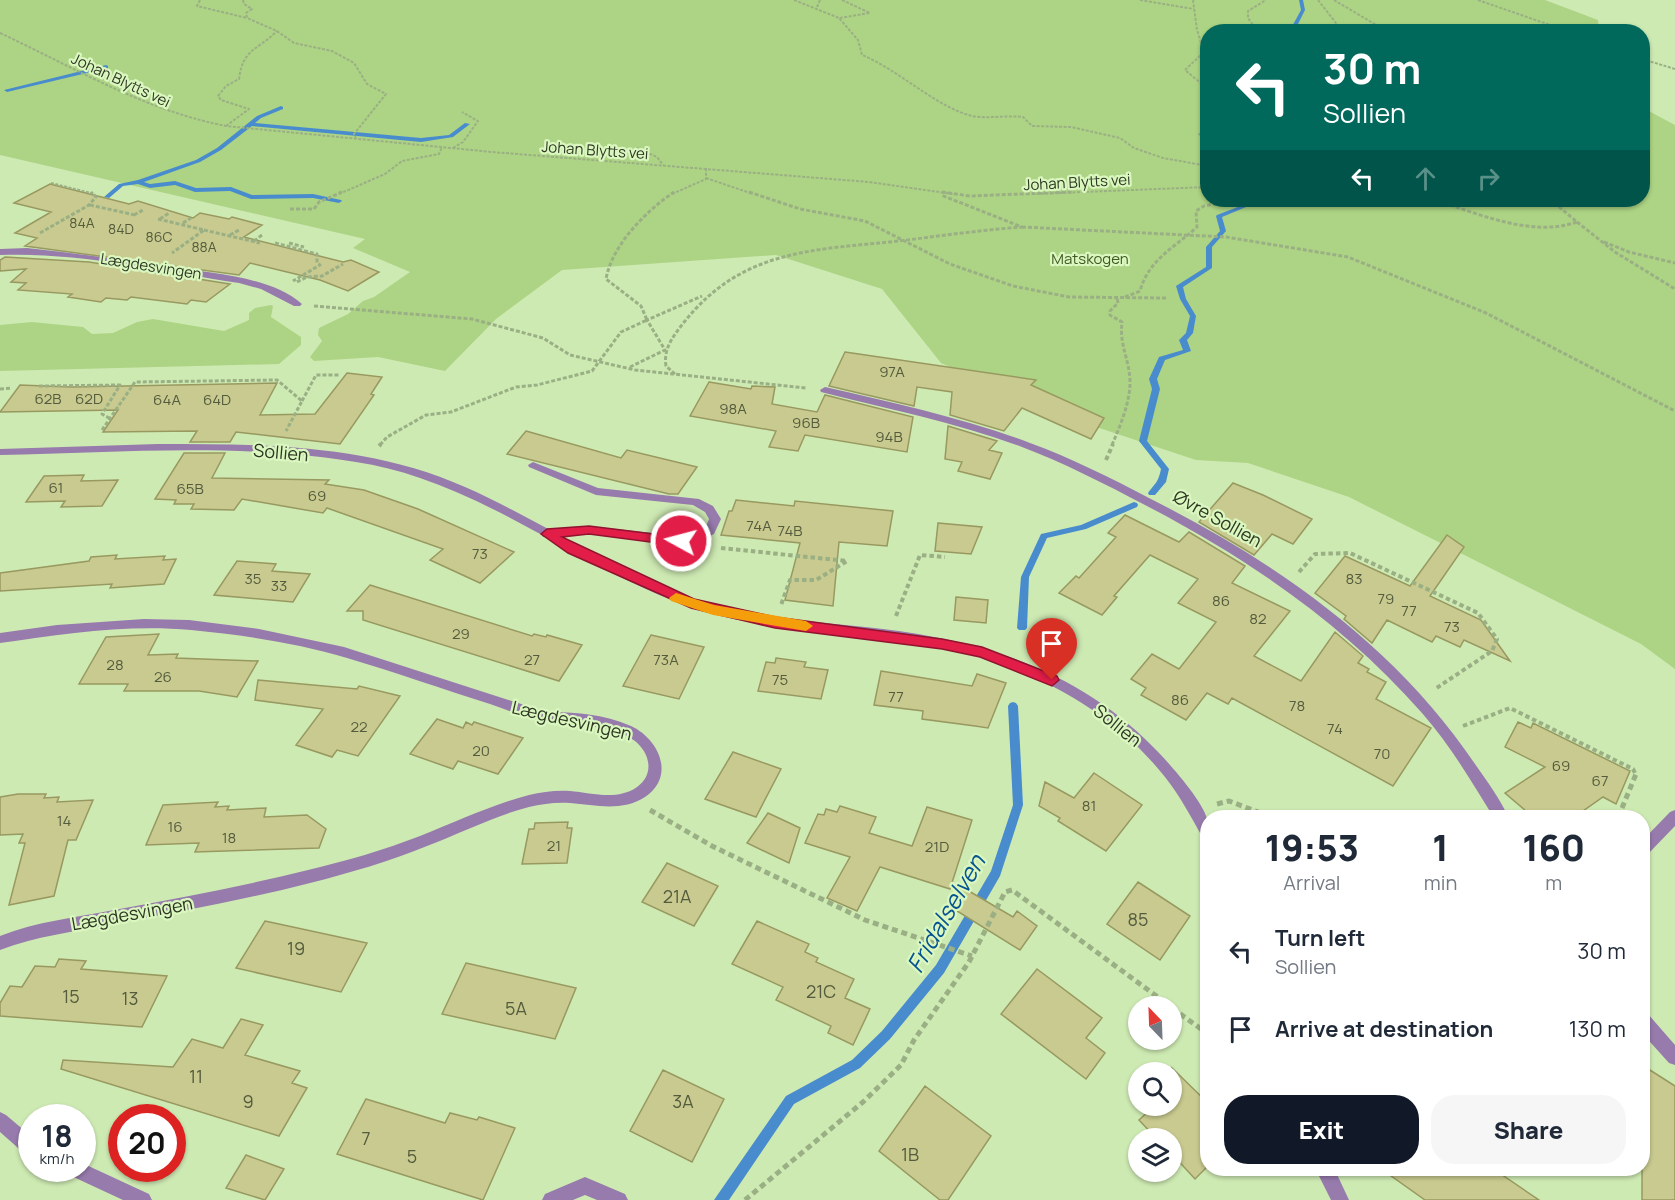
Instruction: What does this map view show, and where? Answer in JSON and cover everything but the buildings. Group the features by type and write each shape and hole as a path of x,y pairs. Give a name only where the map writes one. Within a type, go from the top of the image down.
{"street":[{"name":"Lægdesvingen","path":"0,252 27,251 87,257 240,280 264,286 297,304"},
{"name":"Øvre Sollien","path":"825,390 958,423 1024,445 1094,475 1187,521 1272,571 1346,629 1393,673 1445,732 1497,810"},
{"name":"Sollien","path":"0,452 275,450 366,461 442,482 502,509 573,550 663,593 713,610 775,622 972,650 1052,680 1122,723 1166,770 1200,818"},
{"path":"532,465 596,491 686,501 706,507 715,519 713,527 699,538 690,541 589,530 547,534"},
{"name":"Lægdesvingen","path":"0,638 57,630 144,624 217,628 306,642 546,717 576,717 641,736 654,752 656,766 649,785 630,798 613,801 570,797 533,800 494,811 420,843 359,863 203,899 33,931 0,943"},
{"path":"1650,843 1675,816"},
{"path":"1650,1029 1675,1057"},
{"path":"0,1121 18,1137"},
{"path":"1328,1176 1340,1200"},
{"path":"96,1179 143,1200"},
{"path":"551,1200 585,1186 619,1200"}],"path":[{"path":"200,0 197,6 247,18 277,31 294,43 332,51 354,63 367,84 386,94 354,134 356,138"},
{"path":"243,0 244,4 252,9 246,13 247,18"},
{"path":"794,0 839,18 855,36 863,49 863,56 886,65 950,107 973,116 1023,117 1032,126 1071,127 1120,138 1134,148 1163,158 1200,165"},
{"path":"817,8 820,0"},
{"path":"839,18 870,13 842,0"},
{"path":"1140,0 1194,9"},
{"path":"1193,0 1200,35"},
{"path":"1252,24 1248,18 1248,11 1266,0"},
{"path":"1318,0 1337,24"},
{"path":"1334,0 1374,24"},
{"path":"1478,0 1547,24"},
{"path":"226,126 249,109 221,100 218,96 226,86 239,79 238,67 244,58 277,31"},
{"name":"Johan Blytts vei","path":"0,33 154,109 201,123 453,148 869,182 939,193 999,197 1200,187"},
{"path":"1200,56 1185,70 1200,82"},
{"path":"1650,61 1675,69"},
{"path":"453,148 468,136 478,121 462,112"},
{"path":"290,209 314,209 319,202 385,174 402,161 440,154 442,147"},
{"path":"637,148 657,157 663,165"},
{"path":"706,168 706,179"},
{"path":"676,375 666,366 664,350 641,306 612,285 606,279 605,272 610,260 653,210 675,192 706,179 800,208 865,221 950,264 1013,286 1061,297 1166,298"},
{"path":"35,236 89,205 96,197 95,193 51,183"},
{"path":"939,193 956,203 1022,227"},
{"path":"89,205 135,215 143,210"},
{"path":"1117,298 1140,291 1141,283 1153,264 1198,225 1196,211 1202,207"},
{"path":"1462,207 1552,229 1577,222"},
{"path":"1559,207 1599,240 1675,289"},
{"path":"169,213 159,219 260,243"},
{"path":"182,224 191,218"},
{"path":"366,461 387,437 426,415 451,412 516,387 537,385 592,371 601,362 605,352 621,332 707,294 736,276 776,258 808,249 905,240 965,230 1022,227 1226,237 1348,257 1486,313 1675,411"},
{"path":"175,250 204,230"},
{"path":"230,235 239,230"},
{"path":"254,241 262,235"},
{"path":"1599,240 1629,252 1675,263"},
{"path":"275,243 304,247"},
{"path":"289,243 318,254 317,263 320,265 292,282"},
{"path":"306,277 322,276 343,264"},
{"path":"629,367 664,350 692,307 707,294"},
{"path":"1094,475 1108,457 1114,443 1123,418 1130,382 1120,339 1122,322 1110,315 1110,311 1118,303 1117,298"},
{"path":"297,304 472,319 543,338 570,355 601,362 676,375 825,390"},
{"path":"275,450 316,375 340,375"},
{"path":"88,451 132,384 140,381 277,380 302,401"},
{"path":"39,386 120,385 102,414 102,417 110,418"},
{"path":"0,388 12,388"},
{"path":"690,541 702,546 847,561 816,580 790,580 775,622"},
{"path":"1315,554 1350,553 1478,613 1497,639 1492,651 1444,684"},
{"path":"901,605 920,555 945,557"},
{"path":"1445,732 1510,708 1633,768 1636,774 1622,808"},
{"path":"630,798 712,846 865,920 972,955"},
{"path":"1196,810 1229,801 1253,810"},
{"path":"745,1200 863,1102 900,1065 914,1040 972,955 1005,892 1012,890 1156,996"},
{"path":"1182,1015 1200,1028"}],"green space":[{"name":"Matskogen","path":"0,0 1545,0 1598,20 1598,24 1200,24 1200,207 1650,207 1650,112 1675,125 1675,669 1641,644 1349,497 1248,463 1196,460 1072,419 941,363 882,289 776,255 562,270 496,319 445,371 378,357 314,361 310,357 322,341 318,335 319,328 348,314 363,301 374,297 410,272 353,248 365,239 0,155"},
{"path":"273,306 271,317 301,337 301,345 279,364 0,371 0,325 32,322 83,327 92,334 113,333 137,322 153,319 224,331 249,320 249,313 255,308"}],"waterway":[{"name":"Fridalselven","path":"1295,24 1303,10 1301,0"},
{"path":"7,90 106,67"},
{"path":"139,182 198,161 219,149 259,117 281,108"},
{"path":"251,124 421,140 451,136 467,124"},
{"path":"107,197 121,185 138,182 150,186 175,183 195,190 231,189 251,197 313,196 339,201"},
{"name":"Fridalselven","path":"1152,493 1162,482 1165,469 1143,441 1156,389 1153,379 1162,359 1187,351 1183,340 1189,333 1193,316 1183,299 1179,286 1209,268 1209,247 1223,231 1219,216 1242,207"},
{"name":"Fridalselven","path":"1022,628 1025,577 1044,536 1083,527 1134,505"},
{"name":"Fridalselven","path":"721,1200 790,1100 856,1064 886,1035 940,969 996,873 1018,805 1013,706"}],"slow traffic":[{"path":"676,598 713,610 806,626"}],"route":[{"path":"681,541 589,530 570,530 547,534 573,550 663,593 713,610 775,622 888,636 982,652 1052,680"}]}
